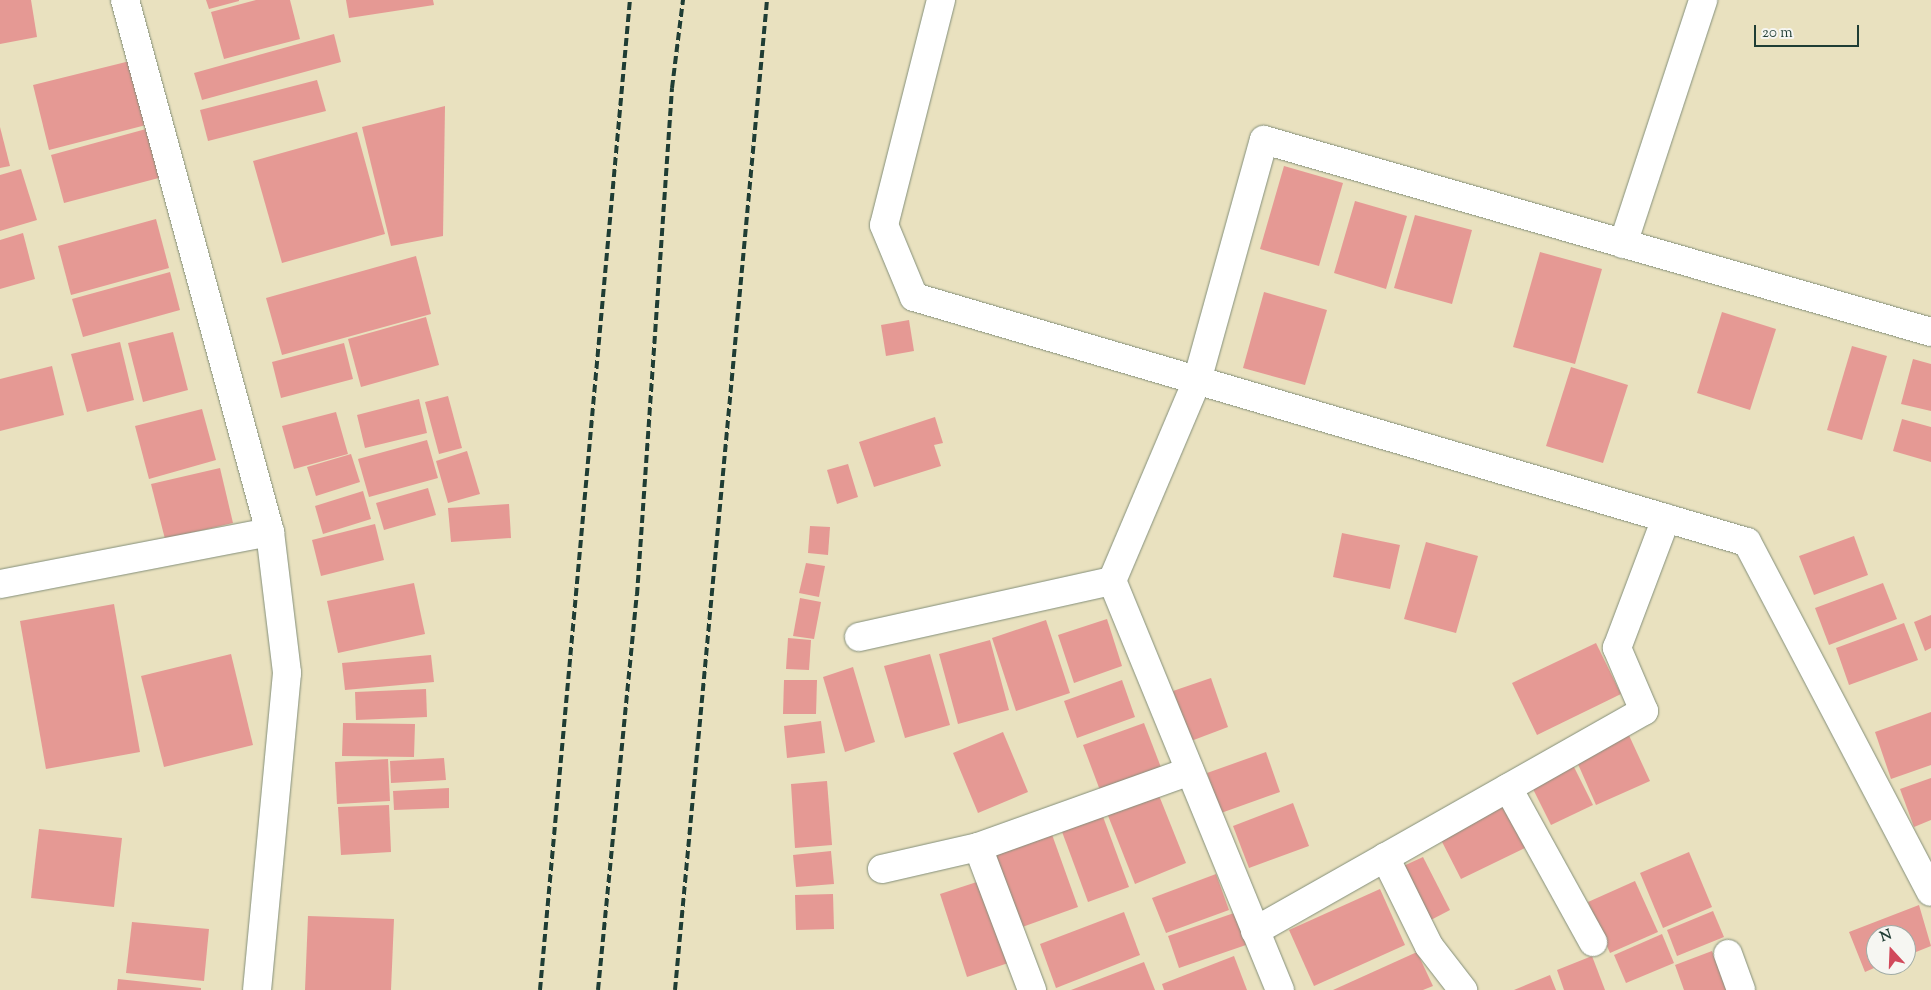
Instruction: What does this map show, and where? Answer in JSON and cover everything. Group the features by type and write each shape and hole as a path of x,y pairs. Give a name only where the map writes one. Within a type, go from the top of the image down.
{"street":[{"path":"125,0 270,532 287,673 256,990"},
{"path":"941,0 884,225 914,297 1747,542 1922,851 1931,892"},
{"path":"1623,244 1703,0"},
{"path":"1280,990 1112,581 1197,381 1264,140 1931,332"},
{"path":"1255,930 1644,711 1617,648 1666,518"},
{"path":"0,584 270,532"},
{"path":"859,637 1112,581"},
{"path":"882,869 978,847 1190,771"},
{"path":"1508,788 1593,942"},
{"path":"978,847 1032,990"},
{"path":"1385,857 1429,946 1463,990"},
{"path":"1728,954 1741,990"}],"building":[{"path":"0,0 31,0 37,37 0,44"},
{"path":"206,0 239,0 239,1 209,9"},
{"path":"256,0 290,0 300,39 224,59 211,12"},
{"path":"346,0 433,0 434,5 349,18"},
{"path":"334,34 341,62 202,100 194,73"},
{"path":"130,61 146,125 49,150 33,85"},
{"path":"317,80 326,111 208,141 200,110"},
{"path":"445,106 443,236 391,246 362,127"},
{"path":"157,126 170,175 64,203 51,155"},
{"path":"0,127 10,166 0,168"},
{"path":"357,132 385,234 282,263 253,161"},
{"path":"1284,166 1343,183 1319,266 1260,249"},
{"path":"21,169 37,220 0,231 0,175"},
{"path":"1355,201 1407,216 1386,289 1334,273"},
{"path":"1415,215 1472,230 1452,304 1394,288"},
{"path":"156,219 169,268 71,295 58,246"},
{"path":"23,233 35,279 0,289 0,240"},
{"path":"1540,252 1602,269 1575,364 1513,347"},
{"path":"416,256 431,314 282,355 266,298"},
{"path":"170,272 180,310 83,337 72,299"},
{"path":"1264,292 1327,310 1305,385 1243,368"},
{"path":"1722,312 1776,329 1750,410 1697,393"},
{"path":"426,317 439,365 361,387 348,339"},
{"path":"909,320 914,351 886,356 881,325"},
{"path":"173,332 188,390 143,402 128,343"},
{"path":"120,342 134,400 87,412 71,354"},
{"path":"344,343 353,379 281,398 272,362"},
{"path":"1852,346 1887,356 1862,440 1827,430"},
{"path":"1913,359 1931,364 1931,411 1901,404"},
{"path":"52,366 64,415 0,431 0,379"},
{"path":"1571,367 1628,385 1603,463 1546,446"},
{"path":"448,396 462,448 439,454 425,402"},
{"path":"419,399 427,433 365,448 357,415"},
{"path":"202,409 216,460 149,479 135,426"},
{"path":"336,412 348,454 294,469 282,426"},
{"path":"935,417 943,443 934,445 941,466 874,487 859,442"},
{"path":"1902,419 1931,427 1931,462 1893,451"},
{"path":"427,440 438,478 369,497 358,459"},
{"path":"467,451 480,494 448,503 436,461"},
{"path":"351,454 360,482 316,496 307,467"},
{"path":"848,464 858,497 837,504 827,470"},
{"path":"220,468 233,523 165,539 151,484"},
{"path":"428,488 436,515 384,530 376,503"},
{"path":"363,491 371,519 323,534 315,506"},
{"path":"509,504 511,538 451,542 448,508"},
{"path":"375,524 384,560 321,576 312,540"},
{"path":"810,526 830,527 828,555 808,553"},
{"path":"1342,533 1400,545 1390,589 1333,577"},
{"path":"1854,536 1868,575 1814,595 1799,556"},
{"path":"1426,542 1478,556 1456,633 1404,619"},
{"path":"806,563 825,566 819,597 799,593"},
{"path":"414,583 425,634 338,653 327,601"},
{"path":"1883,583 1897,619 1829,645 1815,608"},
{"path":"800,598 821,602 814,639 793,636"},
{"path":"114,604 140,752 46,769 20,621"},
{"path":"1931,615 1931,648 1925,651 1914,622"},
{"path":"1107,619 1122,666 1074,683 1058,635"},
{"path":"1046,620 1070,693 1016,711 992,638"},
{"path":"1904,623 1918,660 1849,685 1836,648"},
{"path":"788,638 811,640 809,670 786,669"},
{"path":"990,640 1009,710 958,724 939,654"},
{"path":"1596,643 1621,694 1537,735 1512,683"},
{"path":"231,654 253,745 164,767 141,676"},
{"path":"930,654 950,725 905,738 884,666"},
{"path":"431,655 434,682 345,690 342,663"},
{"path":"853,667 875,742 845,752 823,677"},
{"path":"1211,678 1228,727 1191,741 1173,691"},
{"path":"784,680 817,680 816,714 783,714"},
{"path":"1122,680 1135,717 1077,738 1064,701"},
{"path":"426,689 427,717 356,720 355,692"},
{"path":"1931,712 1931,765 1891,779 1875,732"},
{"path":"821,721 825,753 787,758 784,726"},
{"path":"343,723 415,724 414,757 342,756"},
{"path":"1144,723 1162,770 1101,793 1083,745"},
{"path":"1627,731 1650,781 1596,805 1574,755"},
{"path":"1003,732 1028,792 978,813 953,753"},
{"path":"1266,752 1280,792 1221,813 1207,773"},
{"path":"444,758 446,780 391,783 390,761"},
{"path":"388,759 390,801 337,804 335,762"},
{"path":"1571,761 1593,805 1551,825 1529,781"},
{"path":"1931,778 1931,820 1914,827 1900,789"},
{"path":"827,781 832,845 795,848 791,784"},
{"path":"449,788 449,808 394,810 393,791"},
{"path":"1156,788 1186,863 1135,884 1105,808"},
{"path":"1503,799 1527,847 1461,879 1437,832"},
{"path":"1293,803 1309,846 1249,868 1233,826"},
{"path":"389,805 391,852 341,855 338,807"},
{"path":"1102,814 1129,887 1088,902 1061,829"},
{"path":"39,829 122,838 114,907 31,898"},
{"path":"1050,829 1078,907 1014,930 986,853"},
{"path":"831,851 834,884 796,887 793,855"},
{"path":"1689,852 1712,907 1663,928 1640,873"},
{"path":"1423,857 1450,910 1427,922 1399,868"},
{"path":"1216,874 1229,910 1166,933 1152,898"},
{"path":"986,879 1014,961 967,977 940,894"},
{"path":"1635,881 1658,932 1610,953 1588,902"},
{"path":"1380,889 1405,945 1314,986 1289,930"},
{"path":"833,894 834,929 796,930 795,895"},
{"path":"1919,905 1931,946 1916,952 1916,925 1867,925"},
{"path":"1713,911 1724,937 1677,956 1667,930"},
{"path":"1124,912 1140,955 1056,988 1040,944"},
{"path":"1234,913 1246,945 1179,968 1168,936"},
{"path":"308,916 394,919 391,990 305,990"},
{"path":"132,922 209,929 204,981 126,973"},
{"path":"1866,925 1865,972 1849,932"},
{"path":"1662,934 1674,963 1626,983 1614,955"},
{"path":"1712,951 1727,990 1684,990 1675,965"},
{"path":"1417,952 1433,986 1423,990 1333,990"},
{"path":"1234,956 1247,990 1164,990 1162,984"},
{"path":"1592,956 1605,990 1564,990 1557,970"},
{"path":"1144,962 1155,990 1071,990"},
{"path":"1550,975 1556,990 1514,990"},
{"path":"118,979 201,988 201,990 117,990"}],"railway":[{"path":"540,990 630,0"},
{"path":"598,990 637,595 672,88 683,0"},
{"path":"675,990 767,0"}]}
